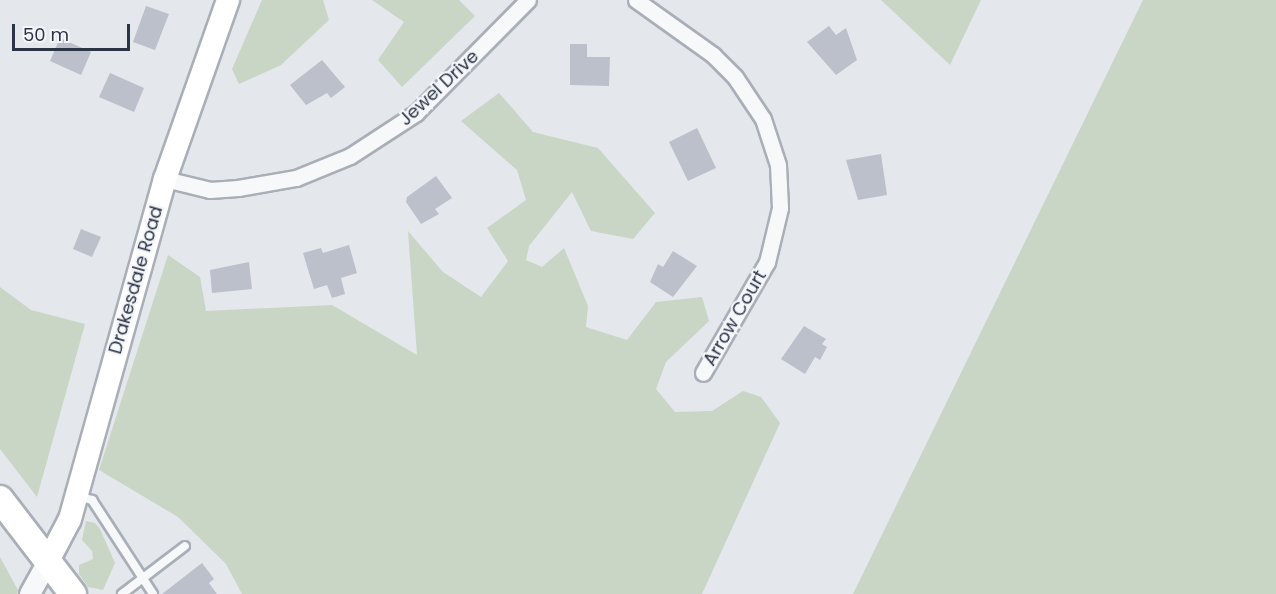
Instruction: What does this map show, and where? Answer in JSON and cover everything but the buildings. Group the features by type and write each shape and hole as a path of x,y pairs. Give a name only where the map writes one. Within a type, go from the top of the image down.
{"highway":[{"path":"0,499 74,594"}],"main road":[{"name":"Drakesdale Road","path":"48,561 67,526 77,496 165,179 228,0"}],"street":[{"name":"Jewel Drive","path":"165,179 210,190 238,188 296,177 351,156 416,113 528,0"},
{"name":"Arrow Court","path":"636,0 713,55 735,77 763,119 778,165 780,208 772,250 761,279 703,373"},
{"path":"30,594 48,561"}],"lane":[{"path":"77,496 92,500 129,554 141,579 153,594"},
{"path":"122,594 185,546"}],"green space":[{"path":"262,0 323,0 329,20 281,65 239,84 232,69"},
{"path":"372,0 459,0 475,16 402,87 378,60 404,22"},
{"path":"881,0 981,0 950,65"},
{"path":"1143,0 1276,0 1276,594 853,594"},
{"path":"499,93 533,132 598,148 655,213 633,239 591,231 572,192 529,246 526,260 542,267 564,248 588,306 586,327 627,340 656,302 702,297 709,321 666,362 656,389 675,412 712,411 743,391 761,397 780,423 702,594 242,594 226,564 178,517 99,470 168,255 200,277 206,311 332,305 417,355 408,231 443,272 481,297 508,261 487,228 526,200 517,170 461,121"},
{"path":"0,287 31,310 85,324 37,497 0,449"},
{"path":"86,521 95,523 100,529 115,563 103,590 88,587 79,574 79,565 93,559 92,551 82,540"},
{"path":"0,557 18,590 17,594 0,594"}]}
